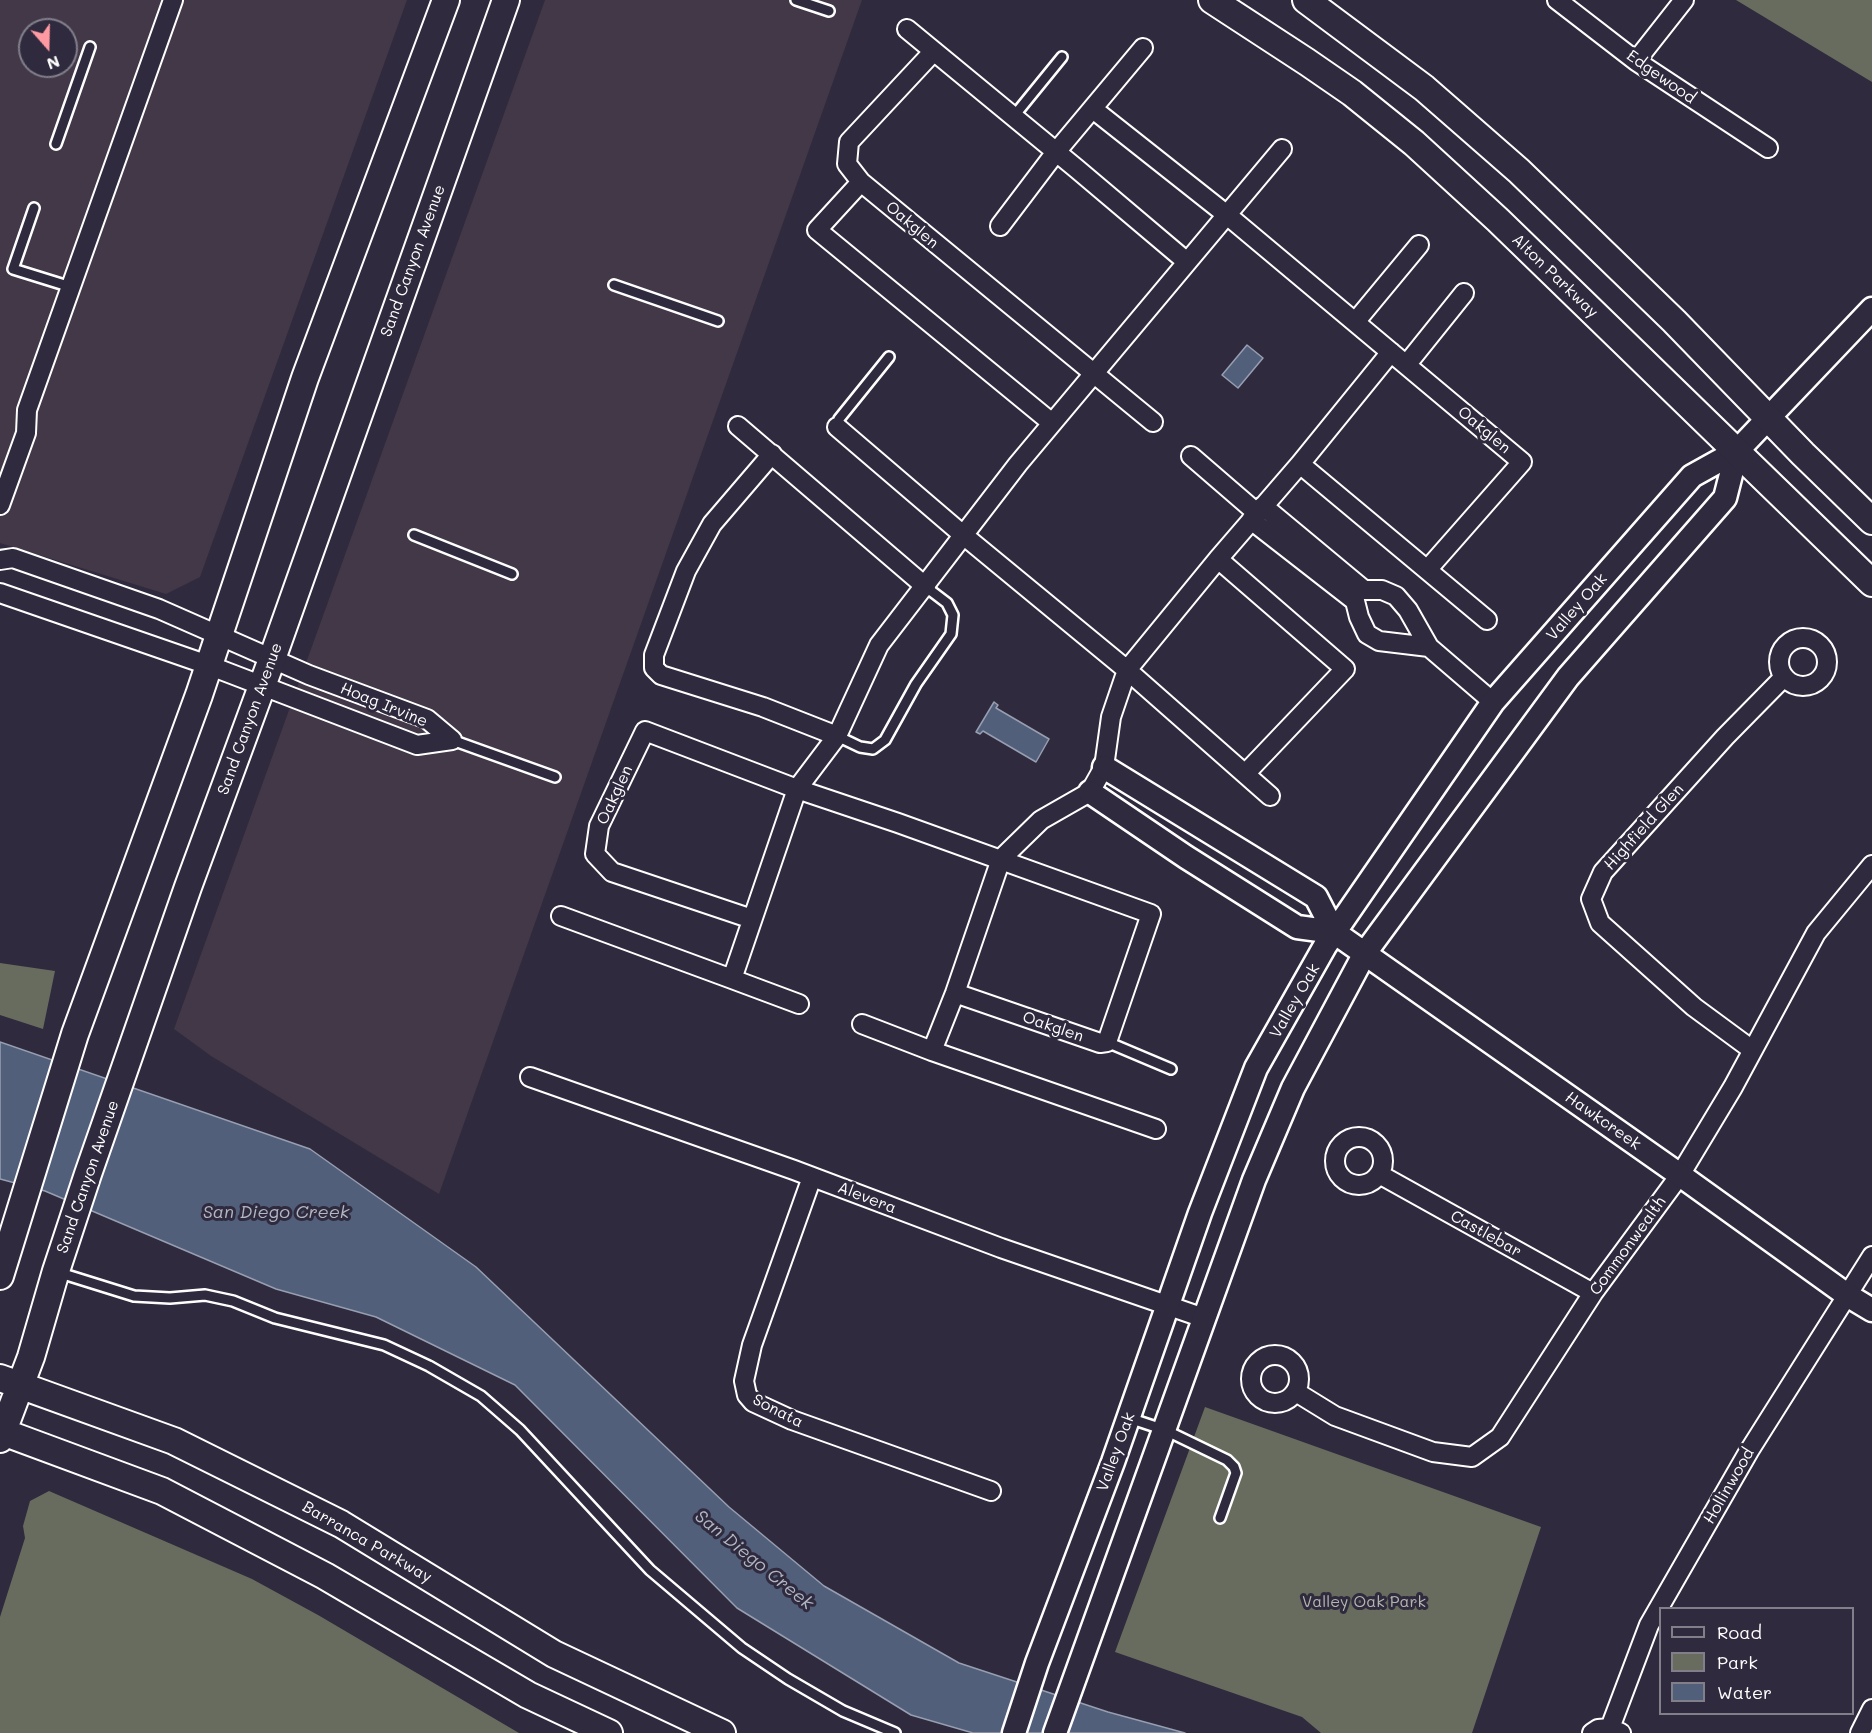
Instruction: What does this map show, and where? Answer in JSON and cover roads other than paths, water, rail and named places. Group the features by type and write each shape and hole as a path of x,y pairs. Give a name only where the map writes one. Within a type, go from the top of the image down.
{"main road":[{"path":"0,1276 75,1034 208,665 305,378 446,0"},
{"name":"Sand Canyon Avenue","path":"1,1434 10,1382 31,1357 60,1260 188,887 262,687 506,0"},
{"name":"Alton Parkway","path":"1212,0 1325,74 1414,143 1506,228 1872,583"},
{"path":"1306,0 1389,60 1457,115 1589,239 1872,521"},
{"name":"Barranca Parkway","path":"10,1382 174,1441 193,1450 341,1524 554,1654 722,1733"},
{"path":"1,1434 162,1491 325,1576 528,1695 609,1733"}],"street":[{"path":"0,505 26,433 27,410 173,0"},
{"name":"Edgewood","path":"1557,0 1636,61 1768,148"},
{"path":"1636,61 1684,0"},
{"path":"907,29 1187,262"},
{"path":"999,226 1056,152 1143,48"},
{"name":"Oakglen","path":"934,51 849,142 847,164 861,182 1153,422"},
{"name":"Oakglen","path":"1093,109 1356,321 1522,462 1427,570"},
{"path":"732,979 797,789 837,736 879,645 926,586 962,534 1052,423 1282,149"},
{"path":"861,182 817,230 1052,423"},
{"path":"1356,321 1419,245"},
{"path":"1407,364 1464,293"},
{"name":"Valley Oak","path":"1014,1733 1037,1664 1129,1418 1200,1213 1256,1068 1334,932 1493,702 1692,476 1737,451 1872,309"},
{"path":"932,1051 956,993 1001,859 1041,820 1090,792 1104,767 1111,717 1127,670 1391,352"},
{"path":"738,426 926,586"},
{"path":"837,427 1127,670 1270,796"},
{"name":"Valley Oak","path":"1055,1733 1254,1180 1293,1088 1365,953 1568,677 1725,498 1737,451"},
{"path":"772,454 712,524 686,571 654,655 654,668 662,675 763,707 837,736"},
{"path":"1191,456 1257,513 1360,595"},
{"path":"1300,464 1487,620"},
{"name":"Hoag Irvine","path":"0,560 13,558 159,609 309,675 427,719 452,740"},
{"path":"1218,559 1345,669 1245,774"},
{"path":"1360,595 1382,590 1396,596 1408,610 1429,647 1493,702"},
{"name":"Hoag Irvine","path":"0,592 208,665 417,745 452,740"},
{"path":"1360,595 1359,616 1367,634 1379,641 1429,647"},
{"name":"Highfield Glen","path":"1751,1049 1694,1007 1600,923 1591,899 1603,872 1725,737 1784,677"},
{"name":"Oakglen","path":"752,919 612,872 595,854 599,826 645,731 797,789 1001,859 1151,915 1107,1042 1100,1043 956,993"},
{"path":"1104,767 1316,897 1334,932"},
{"path":"1090,792 1186,858 1297,927 1334,932"},
{"path":"1186,858 1206,830"},
{"name":"Commonwealth","path":"1296,1392 1335,1416 1433,1452 1472,1456 1500,1437 1593,1293 1680,1175 1733,1087 1751,1049 1816,933 1872,864"},
{"path":"561,916 799,1004"},
{"name":"Hawkcreek","path":"1334,932 1872,1310"},
{"path":"862,1024 932,1051 1156,1129"},
{"name":"Alevera","path":"530,1077 812,1177 1001,1248 1204,1318"},
{"name":"Castlebar","path":"1379,1174 1593,1293"},
{"name":"Sonata","path":"812,1177 752,1345 744,1381 747,1395 753,1402 798,1422 991,1491"},
{"name":"Hollinwood","path":"1659,1607 1749,1451 1872,1256"},
{"name":"Hollinwood","path":"1616,1730 1649,1625 1659,1608"},
{"path":"1860,1733 1872,1709"},
{"path":"1592,1733 1598,1729 1616,1730"}],"lane":[{"path":"796,0 829,11"},
{"path":"56,144 90,46"},
{"path":"1014,117 1062,57"},
{"path":"34,208 13,269 71,287"},
{"path":"614,285 718,321"},
{"path":"837,427 839,419 889,357"},
{"path":"414,536 512,574"},
{"path":"837,736 860,747 873,749 885,740 916,684 951,634 953,615 947,603 926,586"},
{"path":"452,740 555,777"},
{"path":"1107,1042 1171,1070"},
{"path":"60,1260 134,1296 170,1298 205,1295 233,1301 275,1318 384,1345 429,1366 481,1396 520,1430 651,1570 742,1648 788,1679 843,1711 896,1733"},
{"path":"1129,1418 1165,1430 1227,1460 1234,1467 1236,1473 1220,1518"}],"water":[{"path":"1247,345 1263,358 1238,388 1222,375"},
{"path":"994,702 998,705 996,708 1049,739 1036,762 983,731 980,734 976,732"},
{"name":"San Diego Creek","path":"0,1042 310,1149 476,1267 729,1507 824,1586 959,1663 1108,1712 1185,1733 973,1733 911,1715 737,1608 515,1385 376,1317 276,1289 45,1191 0,1179"}],"park label":[{"name":"Valley Oak Park","path":"1364,1602"}]}
